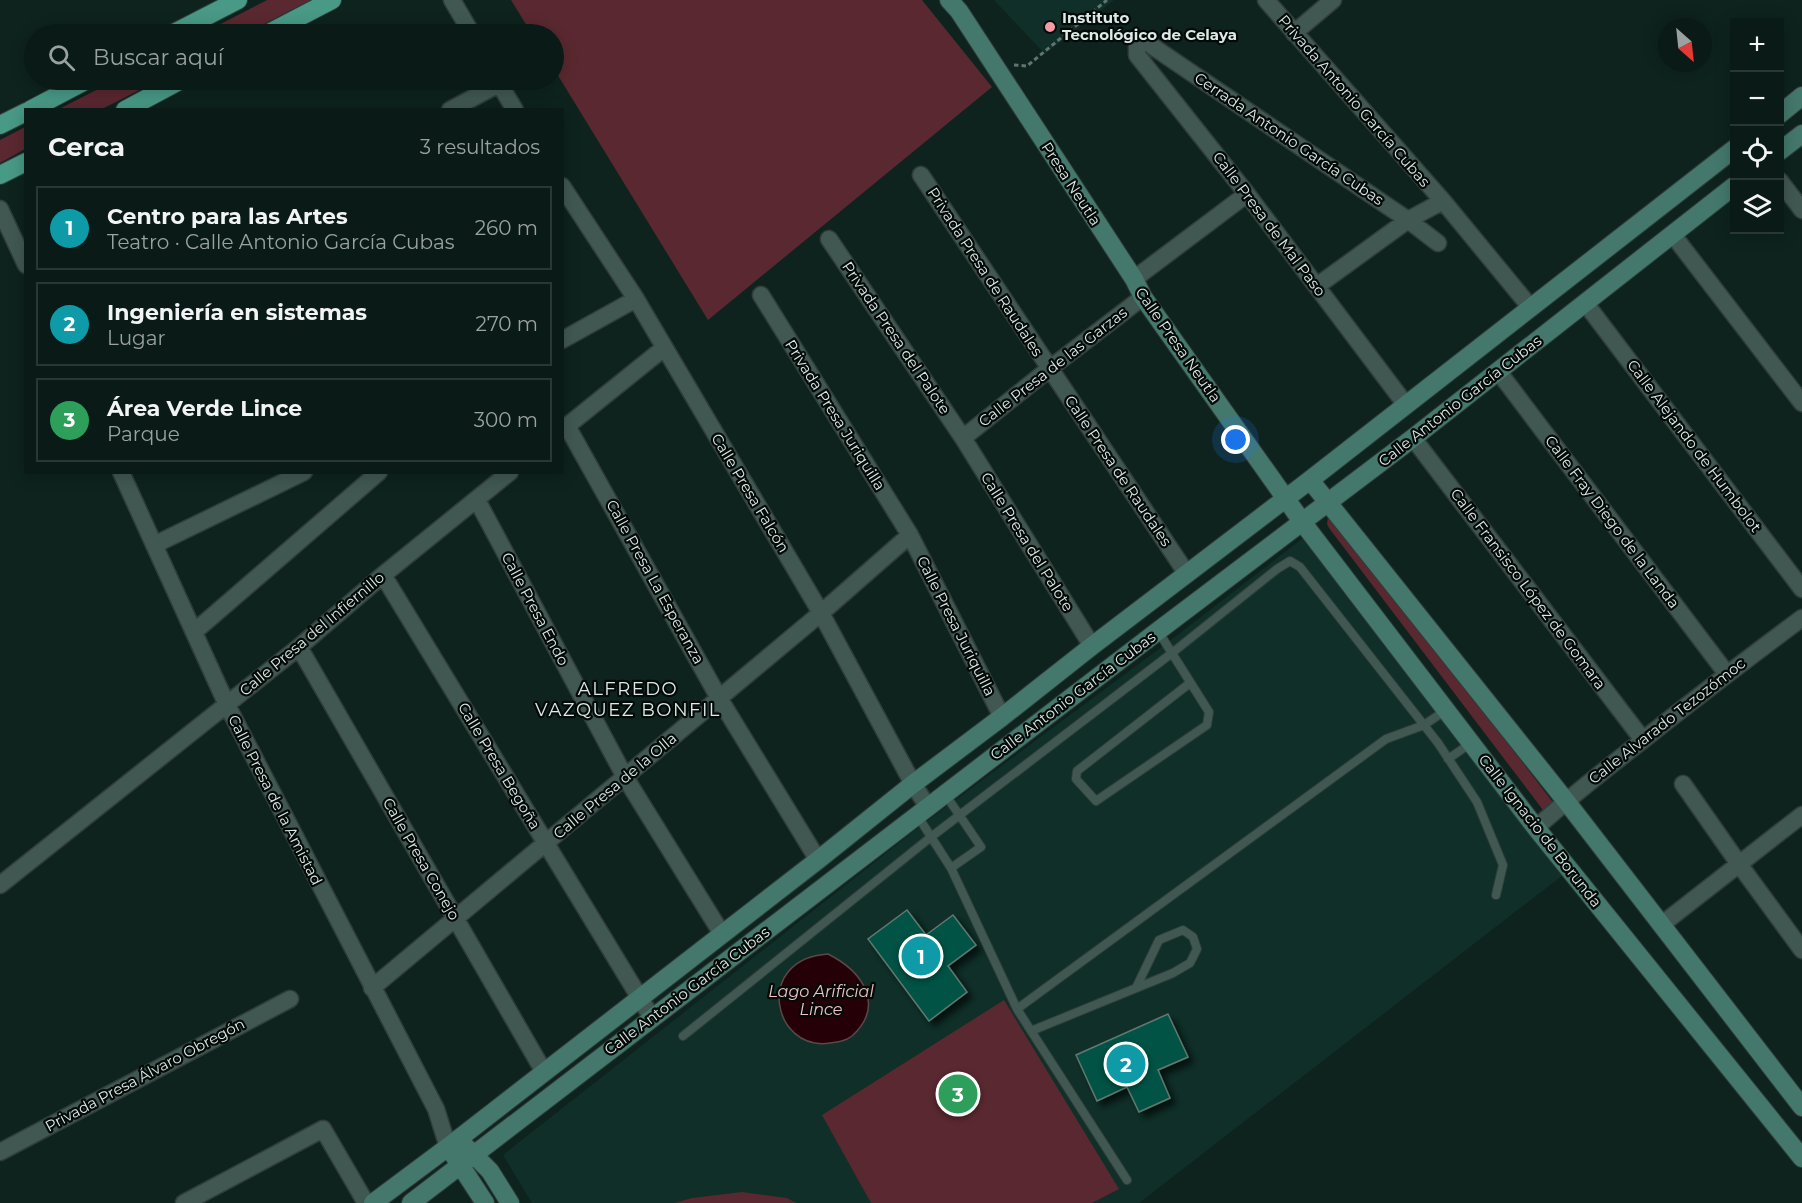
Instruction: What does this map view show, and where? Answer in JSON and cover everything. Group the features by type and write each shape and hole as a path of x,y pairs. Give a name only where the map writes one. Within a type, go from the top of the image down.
{"main road":[{"path":"191,24 238,0"},
{"path":"286,24 332,0"},
{"path":"34,108 68,90"},
{"path":"128,108 162,90"},
{"path":"0,125 24,113"},
{"path":"0,175 24,163"}],"street":[{"path":"452,0 466,24"},
{"name":"Presa Neutla","path":"949,0 959,11 1134,279"},
{"name":"Privada Antonio García Cubas","path":"1266,0 1443,201"},
{"path":"1294,33 1333,0"},
{"name":"Cerrada Antonio García Cubas","path":"1137,43 1142,41 1149,44 1408,220 1438,243"},
{"name":"Calle Presa de Mal Paso","path":"1137,43 1137,55 1247,194 1406,405"},
{"path":"453,108 484,90"},
{"path":"503,90 514,108"},
{"path":"1784,110 1802,96"},
{"path":"1784,147 1802,134"},
{"name":"Calle Antonio García Cubas","path":"373,1203 453,1144 818,860 913,783 1310,480 1730,152"},
{"name":"Privada Presa de Raudales","path":"921,175 1049,369"},
{"path":"1784,187 1802,210"},
{"name":"Calle Antonio García Cubas","path":"411,1203 1158,631 1303,523 1730,189"},
{"name":"Calle Presa Falcón","path":"564,192 636,299 821,613 913,783 922,811"},
{"path":"1134,279 1247,194"},
{"path":"1317,286 1408,220 1443,201 1531,308"},
{"path":"0,209 24,261"},
{"path":"1672,235 1802,403"},
{"name":"Privada Presa del Palote","path":"830,238 963,438"},
{"name":"Calle Presa Neutla","path":"1134,279 1143,297 1286,498"},
{"name":"Privada Presa Juriquilla","path":"761,295 910,536"},
{"name":"Calle Presa de las Garzas","path":"963,438 1143,297"},
{"path":"564,339 636,299"},
{"name":"Calle Alejando de Humbolot","path":"1586,304 1802,589"},
{"path":"565,428 664,348"},
{"name":"Calle Presa de Raudales","path":"1049,369 1187,574"},
{"name":"Calle Fray Diego de la Landa","path":"1498,371 1727,674"},
{"name":"Calle Presa La Esperanza","path":"565,428 719,698 818,860"},
{"name":"Calle Presa del Palote","path":"963,438 1092,646"},
{"name":"Calle Fransisco López de Gomara","path":"1413,438 1643,740"},
{"name":"Calle Presa de la Amistad","path":"122,474 226,705 441,1122 453,1144 467,1159"},
{"path":"154,545 300,474"},
{"path":"194,633 377,474"},
{"name":"Calle Presa del Infiernillo","path":"0,885 299,647 383,575 508,474"},
{"path":"1310,480 1566,801 1802,1107"},
{"name":"Calle Ignacio de Borunda","path":"1286,498 1536,828 1802,1157"},
{"name":"Calle Presa Endo","path":"477,500 625,777 722,934"},
{"name":"Calle Presa de la Olla","path":"372,988 910,536"},
{"name":"Calle Presa Juriquilla","path":"910,536 1002,717"},
{"name":"Calle Presa Begoña","path":"383,575 652,1018"},
{"name":"Calle Alvarado Tezozómoc","path":"1536,828 1643,740 1802,618"},
{"name":"Calle Presa Conejo","path":"299,647 544,1072"},
{"path":"1683,784 1802,950"},
{"path":"1661,925 1802,815"},
{"name":"Privada Presa Álvaro Obregón","path":"0,1152 290,999"},
{"path":"184,1203 323,1129 366,1203"},
{"path":"467,1159 485,1203"},
{"path":"467,1159 490,1171 510,1203"}],"lane":[{"path":"683,1036 959,815 1290,561 1300,567 1424,725 1476,802 1503,866 1496,895"},
{"path":"1158,631 1209,712 1207,724 1096,801 1076,779 1077,771 1190,683"},
{"path":"1017,1009 1386,739 1424,725 1446,710"},
{"path":"1448,759 1471,743"},
{"path":"945,794 981,847 951,868"},
{"path":"922,811 931,837 951,868 1017,1009 1127,1180"},
{"path":"1031,1031 1173,973 1190,963 1197,949 1193,937 1183,930 1159,940 1136,988"}],"path":[{"path":"1013,65 1027,66 1107,0"}],"shaded area":[{"path":"267,0 311,0 264,24 220,24"},
{"path":"511,0 922,0 992,87 708,320 564,85 564,24 526,24"},
{"name":"Instituto Tecnológico de Celaya","path":"994,0 1114,0 1045,54"},
{"path":"96,90 139,90 104,108 61,108"},
{"path":"24,128 24,150 0,163 0,140"},
{"path":"1328,517 1337,520 1555,805 1549,815 1329,528"},
{"path":"1303,538 1563,875 1139,1203 532,1203 503,1155 923,824 1167,643"},
{"path":"1004,1000 1119,1189 1092,1203 871,1203 822,1115"},
{"path":"742,1192 787,1198 796,1203 674,1203 692,1198"}],"water":[{"name":"Lago Arificial Lince","path":"828,954 840,961 860,979 866,990 867,1012 862,1024 847,1039 830,1043 810,1042 795,1034 785,1020 780,1004 781,987 789,971 804,960"}],"building":[{"path":"907,910 926,935 953,915 976,945 948,966 967,992 929,1021 868,939"},
{"path":"1168,1014 1188,1057 1158,1070 1170,1098 1139,1112 1127,1087 1097,1101 1076,1055"}],"place":[{"name":"Instituto Tecnológico de Celaya","path":"1050,27"},
{"name":"Centro para las Artes","path":"921,956"},
{"name":"Ingeniería en sistemas","path":"1126,1064"},
{"name":"Área Verde Lince","path":"958,1094"}],"district":[{"name":"ALFREDO VAZQUEZ BONFIL","path":"628,699"}]}
